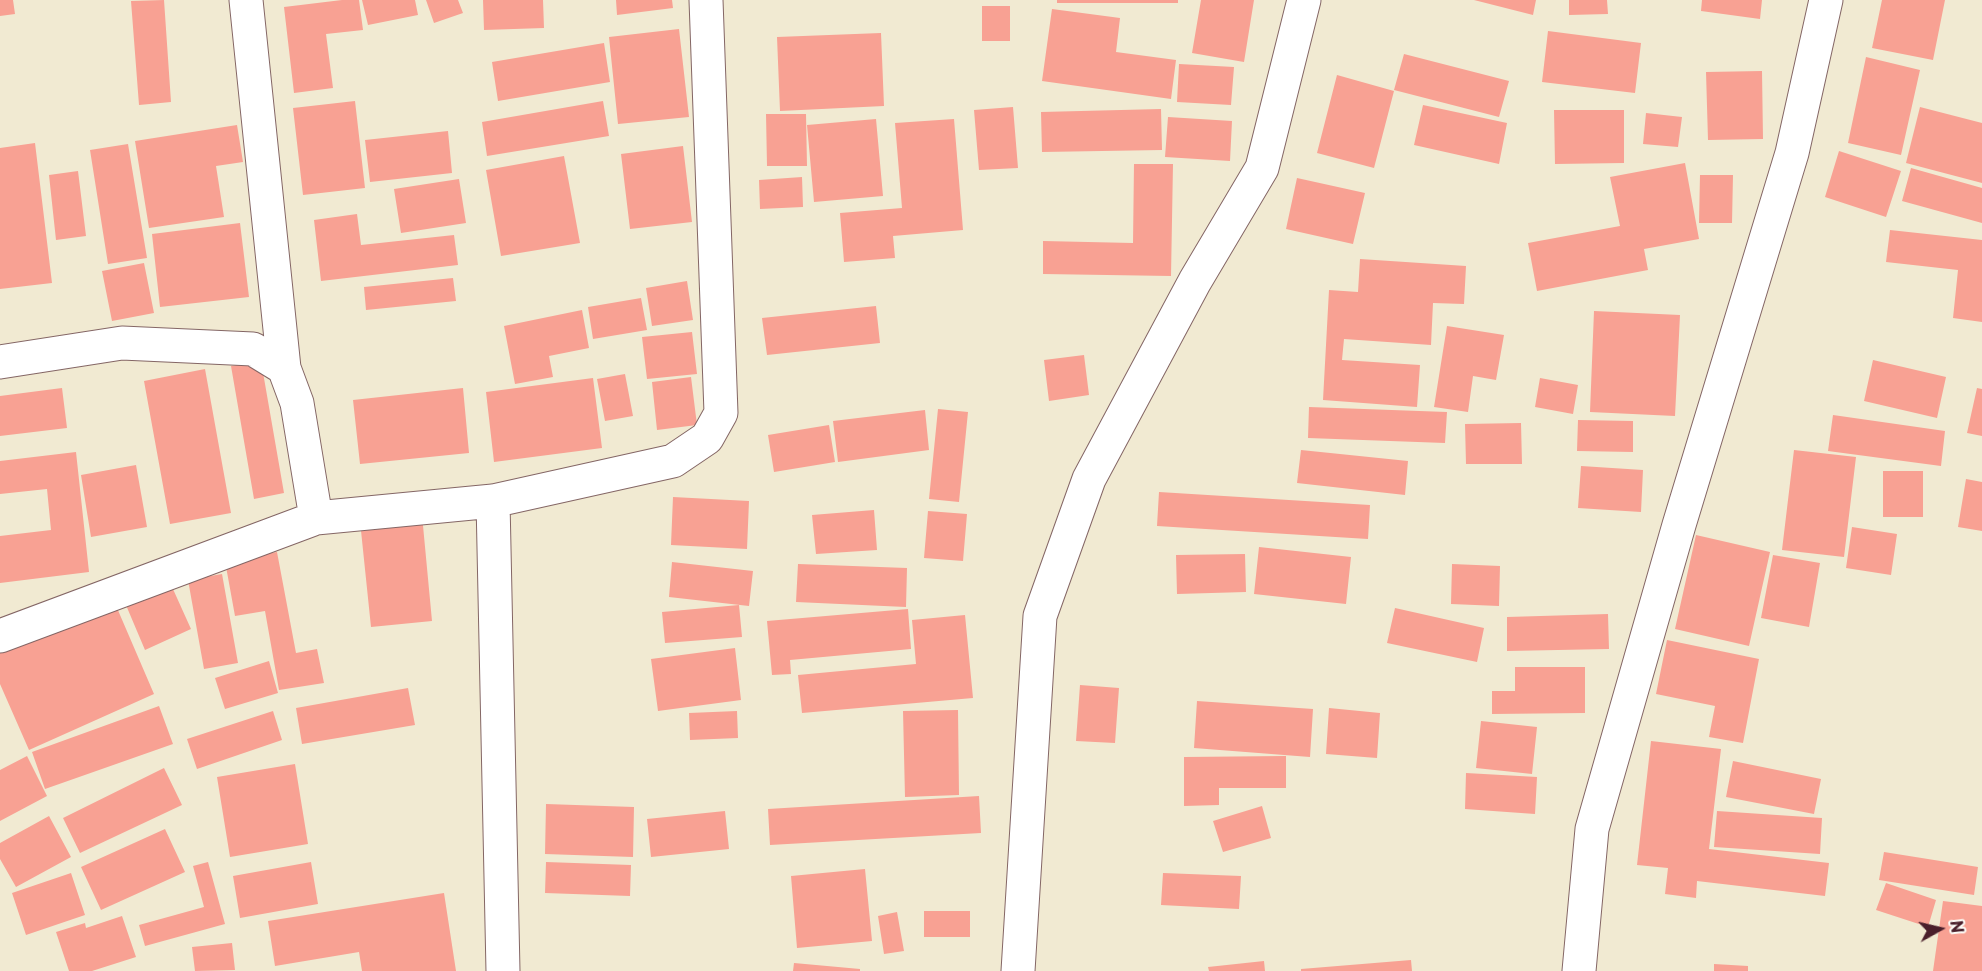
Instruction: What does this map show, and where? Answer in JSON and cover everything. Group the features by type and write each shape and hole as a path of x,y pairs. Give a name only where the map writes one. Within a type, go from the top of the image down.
{"street":[{"path":"246,0 284,368 297,404 316,518"},
{"path":"0,636 316,518 493,501 673,461 707,438 721,413 706,0"},
{"path":"1018,971 1040,616 1089,479 1195,281 1263,168 1304,0"},
{"path":"1579,971 1592,829 1679,525 1792,153 1826,0"},
{"path":"0,362 122,343 253,349 284,368"},
{"path":"493,501 503,971"}],"building":[{"path":"0,0 13,0 15,14 0,16"},
{"path":"164,0 171,102 139,105 131,1"},
{"path":"359,0 363,30 326,34 333,88 294,93 284,7"},
{"path":"362,0 415,0 418,15 368,25"},
{"path":"426,0 458,0 463,13 434,23"},
{"path":"483,0 543,0 544,28 484,30"},
{"path":"616,0 672,0 673,8 617,15"},
{"path":"1057,0 1178,0 1178,3 1057,3"},
{"path":"1201,0 1254,0 1244,62 1192,53"},
{"path":"1474,0 1536,0 1533,15"},
{"path":"1569,0 1607,0 1608,14 1569,15"},
{"path":"1702,0 1762,0 1760,19 1701,11"},
{"path":"1882,0 1945,0 1933,60 1872,48"},
{"path":"982,6 1010,6 1010,41 982,41"},
{"path":"1052,9 1120,18 1116,52 1176,60 1171,99 1042,81"},
{"path":"679,29 689,117 618,124 609,37"},
{"path":"1548,31 1641,43 1635,93 1542,82"},
{"path":"881,33 884,106 780,111 777,37"},
{"path":"604,43 610,82 498,101 492,62"},
{"path":"1404,54 1509,81 1499,117 1394,90"},
{"path":"1866,57 1920,70 1901,155 1848,143"},
{"path":"1179,64 1234,67 1231,105 1177,102"},
{"path":"1762,71 1763,139 1708,140 1706,72"},
{"path":"1337,75 1394,91 1374,168 1317,153"},
{"path":"355,101 365,188 303,195 293,108"},
{"path":"603,101 609,136 487,156 482,122"},
{"path":"1423,105 1507,123 1499,164 1414,145"},
{"path":"1013,107 1018,168 979,170 974,110"},
{"path":"1920,107 1982,123 1982,183 1906,163"},
{"path":"1161,109 1162,150 1042,152 1041,112"},
{"path":"1554,110 1624,110 1624,163 1555,164"},
{"path":"1646,113 1682,117 1678,147 1643,144"},
{"path":"766,114 806,114 807,166 767,166"},
{"path":"1168,117 1232,121 1230,161 1165,157"},
{"path":"876,119 883,196 814,202 807,125"},
{"path":"954,119 963,230 893,236 895,258 844,262 840,213 902,208 895,123"},
{"path":"237,125 243,162 216,166 224,217 149,228 135,141"},
{"path":"448,131 452,173 370,182 365,140"},
{"path":"35,143 52,283 0,289 0,148"},
{"path":"128,144 147,258 108,264 90,150"},
{"path":"683,146 692,222 630,229 621,154"},
{"path":"1839,151 1901,171 1886,217 1825,197"},
{"path":"564,156 580,243 501,256 486,170"},
{"path":"1685,163 1699,239 1644,249 1648,270 1537,291 1528,243 1620,226 1610,177"},
{"path":"1134,164 1173,164 1171,276 1043,274 1043,241 1133,243"},
{"path":"1911,168 1982,188 1982,223 1902,201"},
{"path":"78,171 86,236 56,240 49,175"},
{"path":"1700,175 1733,175 1732,223 1699,223"},
{"path":"802,177 803,207 760,209 759,180"},
{"path":"1297,178 1365,193 1353,244 1286,229"},
{"path":"459,179 466,223 401,233 394,189"},
{"path":"357,214 361,245 454,235 458,265 321,281 314,220"},
{"path":"240,223 249,297 160,307 152,234"},
{"path":"1890,230 1982,240 1982,322 1953,318 1958,270 1886,262"},
{"path":"1360,259 1466,266 1464,304 1433,303 1431,345 1344,339 1342,360 1420,365 1417,407 1323,400 1329,290 1358,292"},
{"path":"144,263 154,313 112,321 102,271"},
{"path":"453,278 456,301 366,310 364,287"},
{"path":"687,281 693,320 652,326 646,288"},
{"path":"641,298 647,330 593,339 588,307"},
{"path":"876,306 880,343 767,355 762,318"},
{"path":"582,310 589,348 549,356 553,377 515,384 504,326"},
{"path":"1594,311 1680,315 1675,416 1590,412"},
{"path":"1447,326 1504,335 1496,380 1473,376 1468,412 1434,407"},
{"path":"692,332 697,374 647,379 642,337"},
{"path":"1084,355 1089,395 1049,401 1044,360"},
{"path":"1873,360 1946,377 1937,418 1864,401"},
{"path":"261,361 284,493 254,499 231,366"},
{"path":"205,369 231,513 170,524 144,381"},
{"path":"625,374 633,416 605,421 597,379"},
{"path":"691,377 697,425 657,430 652,382"},
{"path":"593,378 602,448 494,462 486,392"},
{"path":"1540,378 1578,385 1573,414 1535,407"},
{"path":"62,388 67,428 0,436 0,396"},
{"path":"463,388 469,453 360,464 353,400"},
{"path":"1977,388 1982,389 1982,436 1967,433"},
{"path":"1309,407 1447,412 1445,443 1308,438"},
{"path":"938,409 968,412 959,502 929,499"},
{"path":"925,410 929,450 838,462 833,421"},
{"path":"1833,415 1945,431 1941,466 1828,451"},
{"path":"1578,420 1633,421 1633,452 1577,451"},
{"path":"1521,423 1522,464 1466,464 1465,424"},
{"path":"829,425 835,462 774,472 768,435"},
{"path":"1301,450 1408,461 1405,495 1297,483"},
{"path":"1794,450 1856,457 1844,557 1782,550"},
{"path":"76,452 89,572 0,583 0,536 51,530 47,489 0,494 0,461"},
{"path":"136,465 147,527 91,537 81,475"},
{"path":"1581,466 1643,470 1641,512 1578,508"},
{"path":"1883,471 1923,471 1923,517 1883,517"},
{"path":"1966,479 1982,482 1982,531 1958,527"},
{"path":"1159,492 1370,505 1368,539 1157,526"},
{"path":"673,497 749,501 747,549 671,545"},
{"path":"874,510 877,550 816,554 812,515"},
{"path":"928,511 967,514 963,561 924,558"},
{"path":"422,515 432,621 371,627 360,521"},
{"path":"1852,527 1897,534 1891,575 1846,568"},
{"path":"1696,535 1770,552 1749,646 1675,629"},
{"path":"1259,547 1351,557 1346,604 1254,594"},
{"path":"277,552 296,653 317,649 324,683 279,690 265,611 235,616 225,561"},
{"path":"1245,554 1246,592 1177,594 1176,555"},
{"path":"1773,555 1820,563 1809,627 1761,618"},
{"path":"672,562 753,571 749,606 669,597"},
{"path":"798,564 907,568 906,607 796,602"},
{"path":"1452,564 1500,566 1499,606 1451,604"},
{"path":"222,574 238,663 204,669 188,580"},
{"path":"168,578 191,629 145,650 123,598"},
{"path":"114,601 154,694 29,750 0,684 0,652"},
{"path":"739,605 742,637 665,643 662,612"},
{"path":"1395,608 1484,628 1477,662 1387,643"},
{"path":"908,609 911,649 790,660 791,674 772,675 767,621"},
{"path":"1608,614 1609,649 1507,651 1507,617"},
{"path":"965,615 973,698 802,713 798,675 916,664 912,620"},
{"path":"1667,640 1759,659 1743,743 1709,737 1715,706 1656,694"},
{"path":"735,648 741,700 658,711 651,659"},
{"path":"269,661 278,693 225,709 215,678"},
{"path":"1515,667 1585,667 1585,713 1492,714 1492,691 1515,691"},
{"path":"1080,685 1119,688 1115,743 1076,741"},
{"path":"408,688 415,725 302,744 296,708"},
{"path":"1197,701 1313,709 1310,757 1194,748"},
{"path":"159,706 173,744 45,789 32,752"},
{"path":"1329,708 1380,713 1377,758 1326,754"},
{"path":"958,710 959,795 905,797 903,711"},
{"path":"273,711 282,740 197,769 187,739"},
{"path":"737,711 738,738 690,740 689,713"},
{"path":"1481,721 1537,727 1532,774 1476,768"},
{"path":"1651,741 1721,749 1709,849 1829,863 1825,896 1697,881 1696,898 1665,894 1668,868 1637,865"},
{"path":"27,756 47,796 0,821 0,770"},
{"path":"1286,756 1286,788 1219,788 1219,805 1184,806 1184,757"},
{"path":"1733,761 1821,779 1814,814 1726,797"},
{"path":"295,764 308,844 230,857 217,777"},
{"path":"164,768 182,805 80,853 63,818"},
{"path":"1466,773 1537,777 1535,814 1465,809"},
{"path":"979,796 981,833 770,845 768,809"},
{"path":"546,804 634,807 633,857 545,854"},
{"path":"1262,806 1271,838 1223,852 1213,821"},
{"path":"725,811 729,849 651,857 647,819"},
{"path":"1717,811 1822,818 1820,854 1714,847"},
{"path":"49,816 71,857 16,887 0,859 0,843"},
{"path":"165,829 185,872 101,910 81,867"},
{"path":"1884,852 1978,867 1974,895 1879,880"},
{"path":"208,862 225,924 145,946 139,925 204,907 193,866"},
{"path":"311,862 318,904 240,918 233,876"},
{"path":"546,862 631,865 630,896 545,893"},
{"path":"865,869 872,941 797,948 791,876"},
{"path":"71,873 85,915 26,935 12,893"},
{"path":"1163,873 1241,876 1239,909 1161,905"},
{"path":"1886,883 1936,900 1928,927 1876,910"},
{"path":"444,893 456,971 362,971 359,952 275,966 268,921"},
{"path":"1943,901 1982,906 1982,971 1933,971"},
{"path":"924,911 970,911 970,937 924,937"},
{"path":"897,912 904,951 884,954 878,916"},
{"path":"122,916 136,957 92,971 69,971 56,932 85,923 86,928"},
{"path":"232,943 235,970 195,971 192,947"},
{"path":"1411,960 1412,971 1301,971 1301,969"},
{"path":"1264,961 1265,971 1209,971 1208,967"},
{"path":"794,963 860,969 860,971 793,971"},
{"path":"1714,964 1748,966 1748,971 1714,971"}]}
